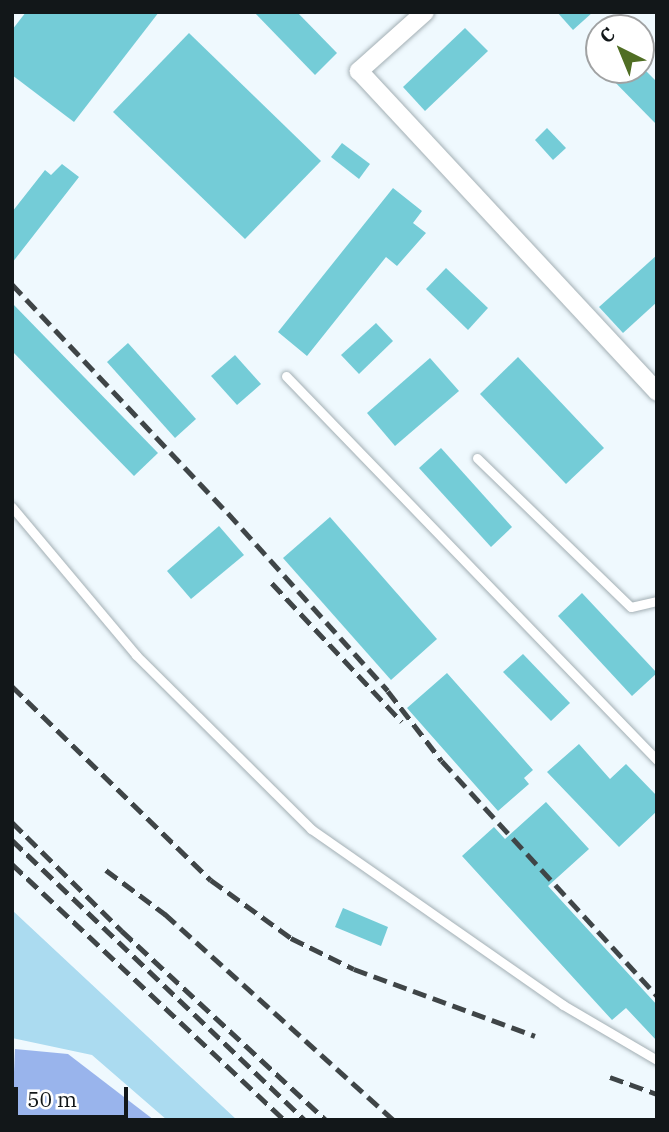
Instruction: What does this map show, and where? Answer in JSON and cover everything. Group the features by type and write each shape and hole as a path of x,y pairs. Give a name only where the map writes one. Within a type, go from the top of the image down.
{"street":[{"path":"425,12 359,71 657,392"}],"lane":[{"path":"286,376 657,760"},
{"path":"477,458 631,607 657,601"},
{"path":"12,507 144,664 311,829 563,1005 657,1060"}],"shaded area":[{"path":"12,910 237,1120 167,1120 92,1055 12,1038"}],"water":[{"path":"15,1049 68,1054 154,1120 12,1120"}],"building":[{"path":"26,12 159,12 74,122 12,75 12,30"},
{"path":"254,12 297,12 337,53 315,75"},
{"path":"557,12 593,12 585,14 585,19 573,30"},
{"path":"465,28 488,51 425,111 403,87"},
{"path":"189,33 321,161 245,239 113,112"},
{"path":"657,82 657,125 617,84"},
{"path":"547,128 566,148 553,160 535,140"},
{"path":"342,143 370,164 359,179 331,157"},
{"path":"62,164 79,177 12,263 12,212 45,170 51,175"},
{"path":"393,188 422,211 413,223 426,233 397,266 386,257 307,356 278,332"},
{"path":"657,255 657,302 623,333 599,307"},
{"path":"446,268 488,308 468,330 426,289"},
{"path":"12,303 158,453 134,476 12,351"},
{"path":"376,323 393,341 359,374 341,355"},
{"path":"128,343 196,419 175,438 107,362"},
{"path":"235,355 261,384 237,405 211,376"},
{"path":"518,357 604,448 566,484 480,394"},
{"path":"430,358 459,391 395,446 367,413"},
{"path":"441,448 512,527 491,547 419,468"},
{"path":"330,517 437,639 391,680 283,558"},
{"path":"219,526 244,555 191,599 167,571"},
{"path":"582,593 657,673 632,696 558,616"},
{"path":"523,654 570,703 551,721 503,672"},
{"path":"447,673 533,770 524,778 529,784 498,811 407,708"},
{"path":"579,744 610,779 626,764 657,796 657,811 619,847 547,772"},
{"path":"546,802 589,849 548,886 657,1005 657,1041 626,1008 612,1020 462,856 494,827 505,839"},
{"path":"343,908 388,927 381,946 335,927"}],"railway":[{"path":"12,284 228,513 388,691 442,761 657,996"},
{"path":"272,583 402,722"},
{"path":"12,686 211,880 291,938 354,969 535,1036"},
{"path":"12,822 122,931 326,1120"},
{"path":"12,840 305,1120"},
{"path":"12,864 285,1120"},
{"path":"106,870 165,914 394,1120"},
{"path":"610,1077 657,1094"}]}
